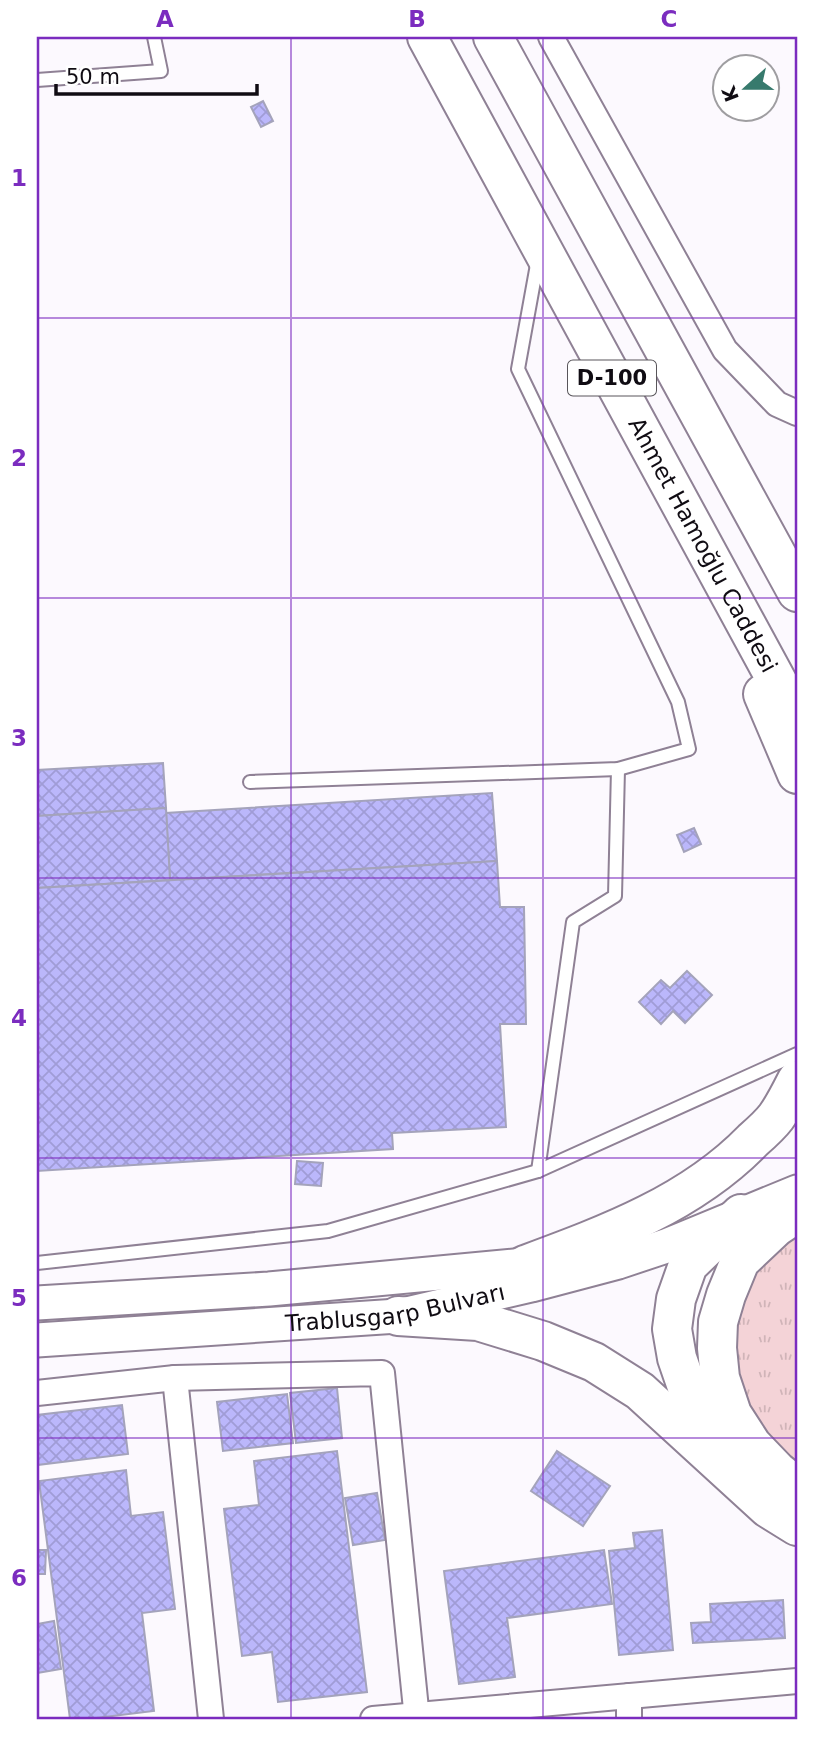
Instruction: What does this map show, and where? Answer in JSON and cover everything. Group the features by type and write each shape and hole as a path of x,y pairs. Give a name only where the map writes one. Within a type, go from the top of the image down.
{"highway":[{"name":"Ahmet Hamoğlu Caddesi","path":"427,37 797,718"},
{"name":"D-100","path":"493,37 797,593"},
{"path":"751,506 797,568"},
{"path":"700,539 797,774"},
{"path":"525,1265 611,1233 701,1184 741,1153 776,1117 797,1080"},
{"path":"797,1213 776,1227 740,1261 718,1322 717,1348 720,1378 732,1414 752,1445 797,1487"},
{"path":"740,1483 704,1430 677,1359 672,1329 676,1299 688,1265 741,1214"},
{"path":"398,1316 478,1321 543,1341 594,1362 640,1391 740,1483 768,1507 797,1526"}],"main road":[{"name":"Trablusgarp Bulvarı","path":"37,1340 398,1316 618,1262 666,1246 797,1192"},
{"name":"Trablusgarp Bulvarı","path":"37,1303 269,1289 525,1265 616,1248 681,1228 741,1214"}],"street":[{"path":"551,37 725,350 777,404 797,413"},
{"path":"37,1393 174,1378 382,1373 417,1717"},
{"path":"174,1378 211,1719"},
{"path":"373,1719 629,1708 797,1681"}],"lane":[{"path":"37,80 161,71 154,37"},
{"path":"250,782 618,769 689,750 678,702 518,369 540,245"},
{"path":"538,1171 573,922 615,896 618,769"},
{"path":"37,1263 328,1231 538,1171 797,1054"}],"green space":[{"path":"797,1233 797,1477 780,1466 724,1364 746,1276"}],"building":[{"path":"263,101 273,121 261,127 251,107"},
{"path":"163,763 166,808 37,816 37,770"},
{"path":"492,793 497,861 170,880 166,813"},
{"path":"166,808 170,880 37,888 37,816"},
{"path":"694,828 701,844 684,852 677,835"},
{"path":"497,861 500,907 524,907 526,1024 500,1024 506,1127 392,1133 393,1149 37,1171 37,888"},
{"path":"687,971 712,995 685,1023 673,1011 661,1024 639,1002 661,980 670,988"},
{"path":"297,1161 323,1163 321,1186 295,1184"},
{"path":"337,1388 342,1438 296,1443 290,1393"},
{"path":"287,1394 293,1443 223,1451 217,1402"},
{"path":"122,1405 128,1454 37,1465 37,1415"},
{"path":"337,1451 367,1692 278,1702 272,1652 242,1656 224,1509 259,1505 254,1461"},
{"path":"557,1451 610,1486 583,1526 531,1491"},
{"path":"126,1470 131,1516 163,1512 175,1609 142,1613 154,1711 70,1719 39,1481"},
{"path":"377,1493 385,1540 353,1545 345,1498"},
{"path":"662,1530 673,1650 619,1655 609,1551 635,1548 633,1533"},
{"path":"37,1550 46,1550 45,1574 37,1574"},
{"path":"604,1550 612,1604 507,1618 515,1677 459,1684 444,1571"},
{"path":"783,1600 785,1638 693,1643 691,1623 711,1622 710,1604"},
{"path":"54,1621 61,1669 37,1673 37,1624"}]}
